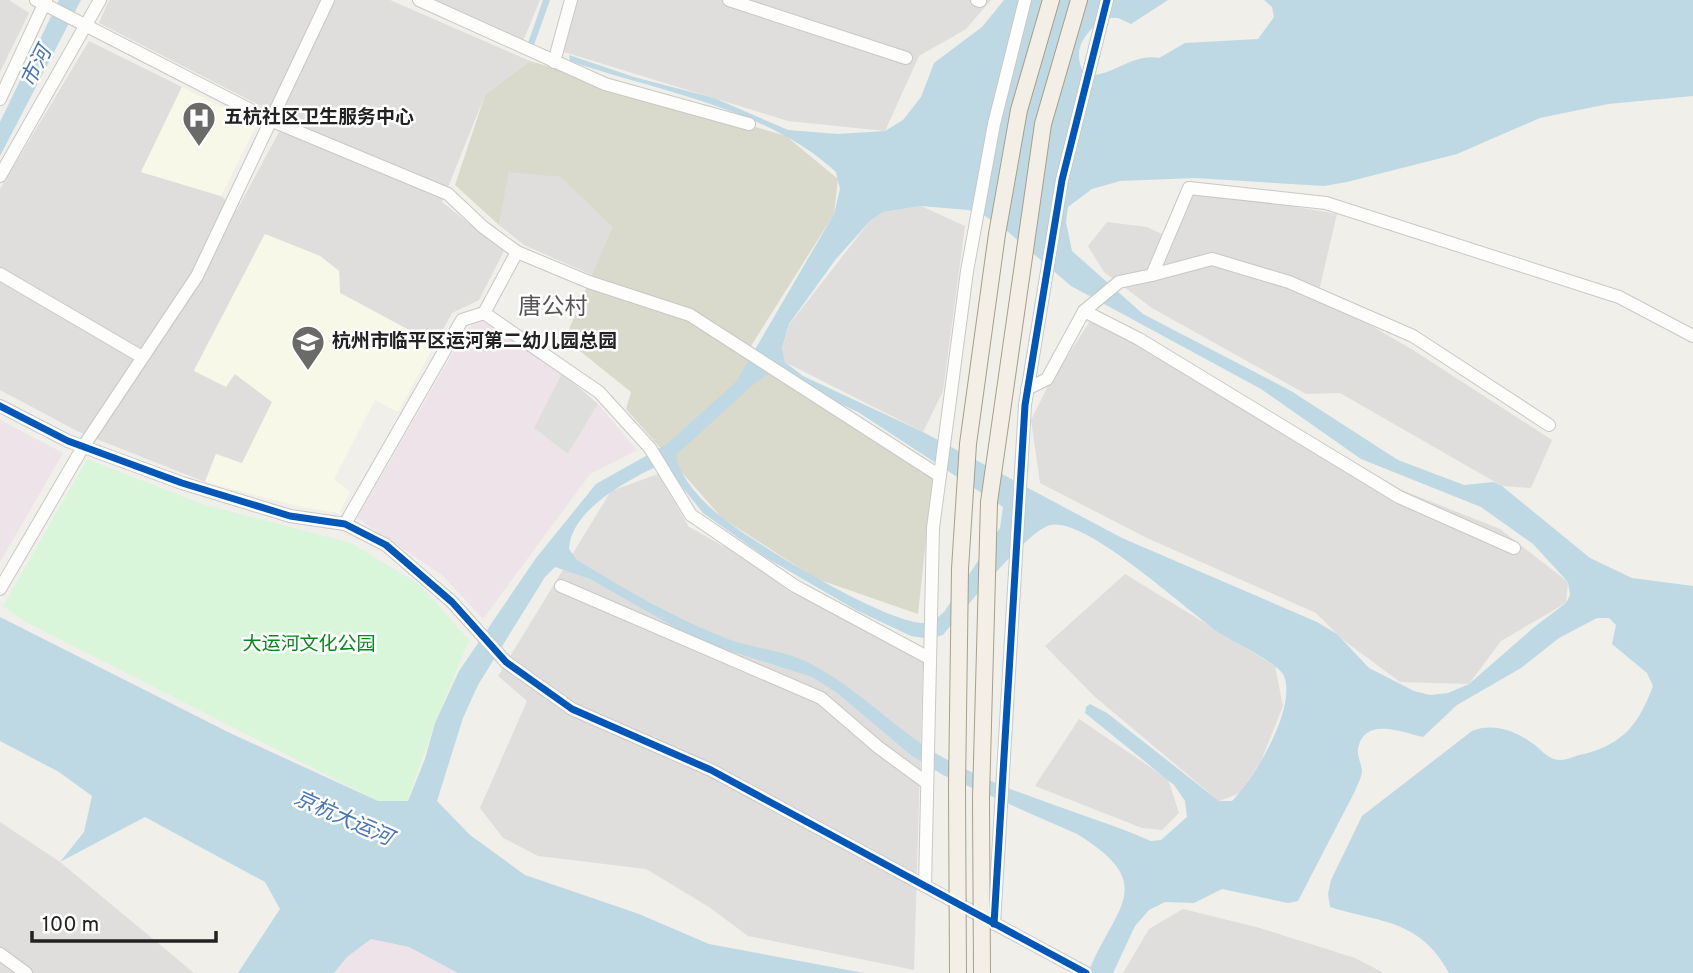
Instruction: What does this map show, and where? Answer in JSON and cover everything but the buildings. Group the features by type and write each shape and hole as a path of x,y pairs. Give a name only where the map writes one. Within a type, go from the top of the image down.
{"main road":[{"path":"958,973 958,633 964,485 997,234 1020,110 1051,0"},
{"path":"982,973 981,798 989,502 1043,124 1079,0"}],"street":[{"path":"0,176 100,0"},
{"path":"0,589 83,447 197,276 328,0"},
{"path":"419,0 605,85 749,124"},
{"path":"554,62 571,0"},
{"path":"729,0 906,58"},
{"path":"925,886 933,528 972,244 994,124 1026,0"},
{"path":"994,924 1019,468 1027,389 1062,180 1107,0"},
{"path":"0,99 43,2 270,120 448,194 482,227 517,251 589,282 690,315 765,365 941,470"},
{"path":"1152,275 1189,187 1326,203 1619,298 1693,336"},
{"path":"345,524 462,320 484,313 517,251"},
{"path":"1027,389 1047,379 1084,311 1119,282 1212,259 1289,282 1413,337 1549,425"},
{"path":"0,275 142,357"},
{"path":"1084,311 1139,339 1399,497 1514,548"},
{"path":"484,313 599,393 650,448 691,515 795,586 929,658"},
{"path":"0,406 83,447 182,483 290,516 345,524 386,545 452,602 506,662 572,709 711,770 1086,973"},
{"path":"561,586 821,698 878,747 927,783"},
{"path":"0,954 26,973"}],"shaded area":[{"path":"0,0 9,0 29,13 0,72"},
{"path":"109,0 390,0 530,61 485,95 442,202 504,251 479,300 452,313 435,344 340,293 339,271 320,256 265,234 194,370 235,374 273,402 242,464 216,454 205,482 79,432 0,390 0,189 89,41 182,87 141,172 221,196 237,210 286,119 99,23"},
{"path":"425,0 540,0 521,46"},
{"path":"564,0 991,0 966,29 919,56 885,131 788,121 551,48"},
{"path":"530,61 786,136 838,179 834,214 746,354 934,466 918,614 817,579 722,518 626,409 631,392 565,339 612,227 560,177 509,172 499,225 455,185 485,95"},
{"name":"五杭社区卫生服务中心","path":"182,87 257,124 221,196 141,172"},
{"path":"509,171 560,177 612,227 592,275 524,245 499,225"},
{"path":"1189,188 1337,214 1318,295 1413,350 1552,440 1531,488 1502,486 1340,393 1306,394 1152,308 1104,272 1088,246 1107,222 1147,227 1168,237"},
{"path":"921,206 965,226 943,391 923,432 785,362 782,348 789,325 870,221 883,212"},
{"name":"杭州市临平区运河第二幼儿园总园","path":"265,234 320,256 339,271 340,293 435,344 398,412 375,400 334,479 350,492 339,513 302,507 205,482 216,454 242,463 272,402 235,374 226,387 194,371"},
{"path":"1097,310 1402,490 1500,529 1568,582 1566,603 1501,641 1469,684 1400,682 1342,639 1316,613 1147,538 1040,483 1031,420 1047,388"},
{"path":"484,313 562,373 534,428 568,454 598,404 637,450 590,474 483,619 442,575 357,518 465,332"},
{"path":"562,373 598,404 568,454 534,428"},
{"path":"0,420 63,453 0,562"},
{"path":"658,474 689,527 805,591 923,663 914,970 748,936 709,907 646,869 538,856 503,838 480,808 527,701 498,676 611,491"},
{"path":"1125,574 1275,666 1283,706 1261,761 1240,793 1219,801 1094,696 1045,646"},
{"path":"1079,719 1168,779 1179,813 1162,830 1142,828 1035,786"},
{"path":"0,822 60,862 194,973 0,973"},
{"path":"1183,909 1260,928 1355,958 1384,973 1123,973 1149,929"},
{"path":"371,939 409,947 458,973 334,973 347,957"}],"green space":[{"name":"大运河文化公园","path":"87,459 202,504 351,543 420,585 469,640 407,801 378,801 24,621 3,606"}],"water":[{"name":"市河","path":"59,0 81,0 0,156 0,122"},
{"path":"543,0 550,0 534,45 528,43"},
{"name":"京杭大运河","path":"1004,0 1168,0 1131,24 1118,18 1104,18 1091,30 1082,42 1079,57 1084,74 1094,75 1139,59 1159,58 1185,43 1258,39 1274,17 1272,7 1264,0 1693,0 1693,96 1608,104 1540,118 1457,154 1324,186 1195,178 1120,181 1092,189 1068,207 1066,222 1072,251 1143,314 1291,391 1398,460 1464,485 1494,482 1502,486 1590,558 1632,578 1693,586 1693,973 1449,973 1438,955 1412,933 1398,926 1330,907 1328,894 1331,880 1362,816 1472,731 1495,728 1510,731 1525,738 1550,757 1561,760 1598,750 1620,738 1628,730 1642,711 1653,686 1647,673 1612,644 1616,625 1609,618 1597,618 1559,638 1521,668 1457,705 1423,737 1385,729 1368,732 1358,749 1362,770 1355,791 1298,901 1288,903 1222,889 1194,903 1165,902 1149,910 1135,926 1113,973 1088,973 1124,897 1124,883 1118,868 1102,852 1077,834 943,775 912,756 836,692 812,677 699,641 590,579 555,567 545,577 478,685 463,718 437,801 470,835 525,875 639,914 709,944 864,973 458,973 409,947 371,939 347,957 334,973 238,973 280,909 265,882 145,817 60,862 84,832 92,796 59,772 0,741 0,617 232,734 378,801 408,801 425,759 435,723 459,671 536,558 596,484 667,444 736,382 834,214 840,189 836,172 808,150 744,116 570,61 569,55 634,77 714,98 788,130 838,134 885,131 903,120 921,97 934,63 982,27","holes":["921,206 968,210 982,214 1007,231 1071,286 1261,389 1361,459 1481,507 1533,544 1568,582 1570,595 1566,603 1469,684 1448,693 1430,695 1414,691 1369,668 1337,634 1317,622 1122,538 923,432 803,376 785,362 782,348 789,324 836,259 870,221 883,212","776,374 858,412 1003,507 1000,528 944,612 936,619 926,623 908,620 882,611 820,580 735,527 706,503 686,480 676,455 766,375","663,463 703,513 765,557 856,610 911,636 930,639 943,635 1010,557 1039,531 1050,525 1067,526 1112,550 1207,624 1280,671 1284,676 1286,690 1279,724 1262,760 1241,791 1232,801 1219,801 1107,713 1090,704 1086,707 1085,713 1174,785 1185,801 1187,817 1161,840 1151,841 969,771 926,747 844,685 809,663 708,631 651,603 577,560 569,549 572,534 591,508 620,486"]}],"cycle path":[{"path":"994,924 1025,405 1062,180 1107,0"},
{"path":"0,406 68,441 182,483 290,516 345,524 386,545 452,602 506,662 572,709 711,770 1086,973"}],"place":[{"name":"五杭社区卫生服务中心","path":"199,148"},
{"name":"杭州市临平区运河第二幼儿园总园","path":"308,372"}],"district":[{"name":"唐公村","path":"553,308"}]}
